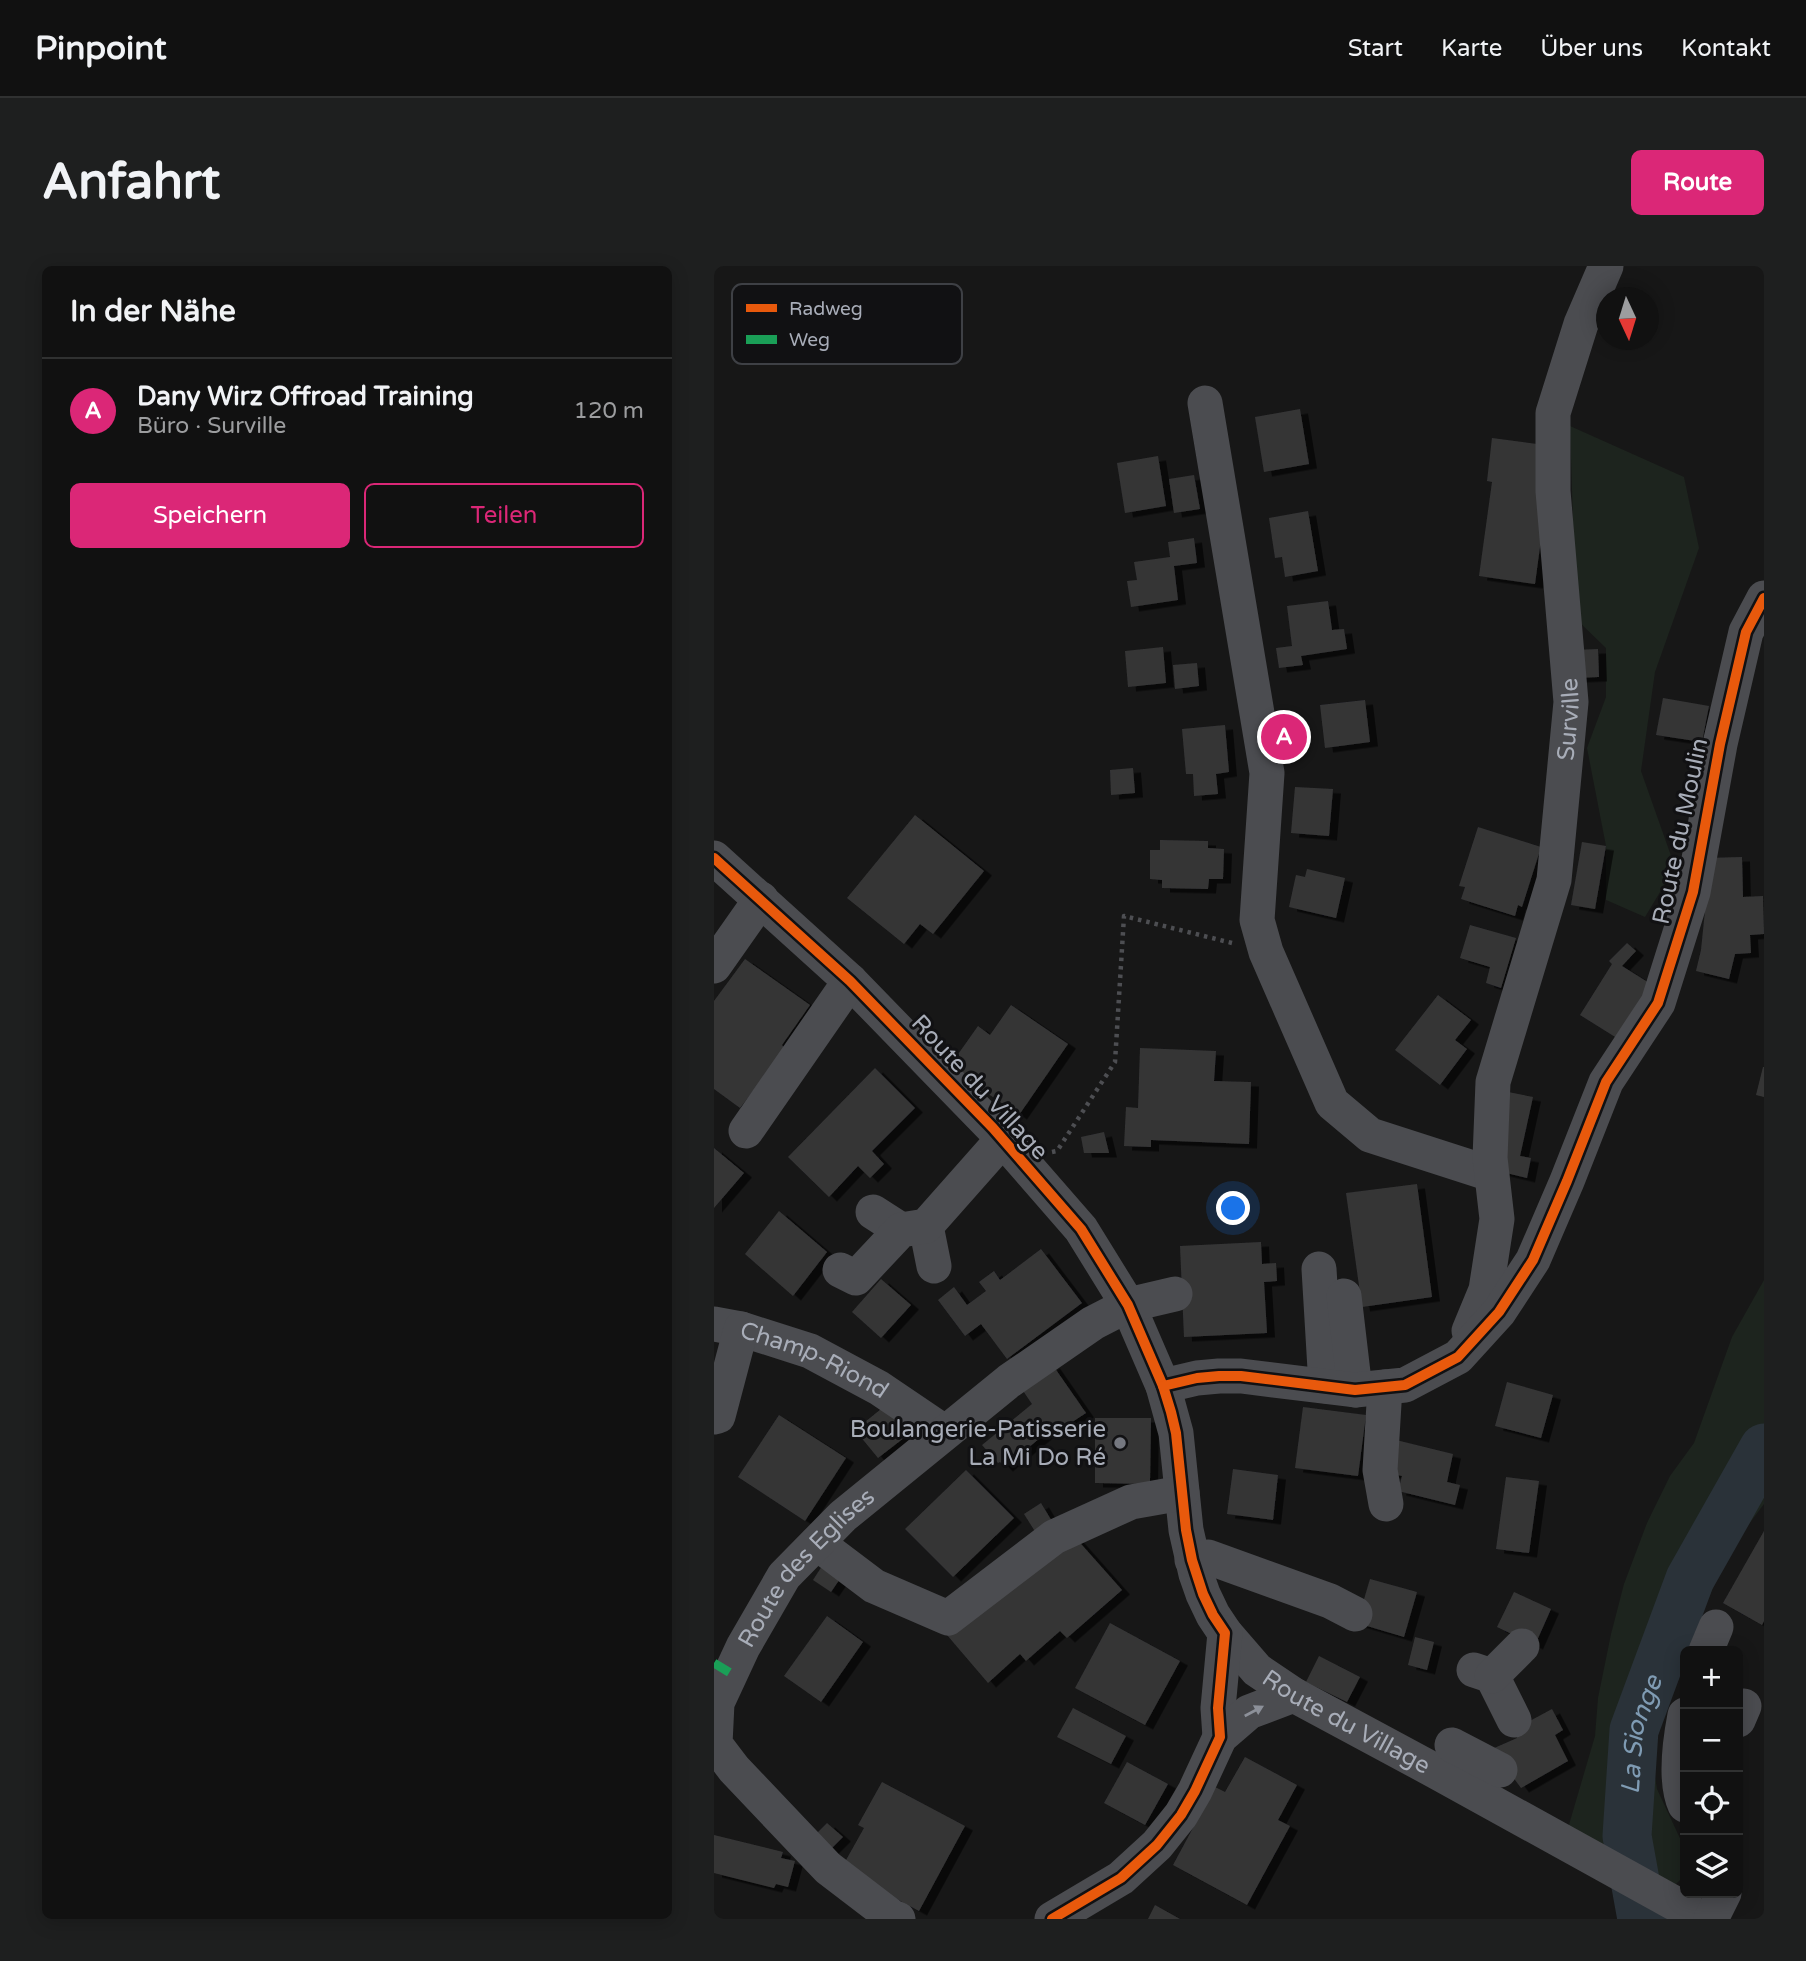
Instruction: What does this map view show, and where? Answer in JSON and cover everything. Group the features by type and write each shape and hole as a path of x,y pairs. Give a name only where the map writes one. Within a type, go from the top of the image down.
{"street":[{"name":"Surville","path":"1458,1357 1486,1290 1497,1219 1490,1158 1493,1082 1554,880 1571,702 1553,491 1553,413 1581,324 1606,266"},
{"path":"1205,403 1267,773 1257,919 1266,952 1332,1103 1370,1135 1491,1174"},
{"name":"Route du Moulin","path":"1458,1357 1499,1312 1533,1260 1606,1082 1658,1003 1693,892 1720,744 1745,632 1764,598"},
{"name":"Route du Village","path":"714,858 850,981 1003,1139 1081,1229 1128,1305 1163,1386 1176,1433 1186,1530 1203,1594 1225,1633 1257,1670 1294,1695 1702,1917"},
{"path":"714,966 761,900"},
{"path":"746,1131 850,981"},
{"path":"840,1270 856,1278 900,1223 1003,1139"},
{"path":"900,1223 934,1266"},
{"path":"1319,1269 1380,1470 1386,1504"},
{"name":"Route des Eglises","path":"898,1919 828,1868 734,1769 715,1744 717,1703 743,1647 784,1576 842,1516 1009,1381 1070,1339 1105,1316 1128,1305 1175,1294"},
{"path":"1344,1296 1355,1388"},
{"path":"714,1418 718,1416 727,1327"},
{"name":"Champ-Riond","path":"727,1327 810,1351 879,1388 944,1432"},
{"path":"1163,1386 1219,1376 1355,1388 1405,1385 1458,1357"},
{"path":"817,1543 874,1586 948,1618 1054,1537 1131,1502 1182,1493"},
{"path":"1192,1560 1208,1557 1330,1601 1355,1614"},
{"path":"1220,1737 1218,1708 1225,1633"},
{"path":"1514,1720 1483,1673 1522,1646"},
{"path":"1052,1919 1121,1878 1157,1845 1181,1815 1195,1791 1220,1737 1249,1712 1294,1695"},
{"path":"1452,1745 1500,1770"},
{"path":"1702,1917 1719,1898"}],"path":[{"path":"1047,1152 1057,1151 1115,1062 1124,916 1266,952"}],"shaded area":[{"path":"1570,426 1684,477 1699,548 1655,672 1641,771 1675,867 1645,917 1606,900 1606,846 1587,748 1606,697 1606,648 1576,619"},
{"path":"1764,1280 1764,1504 1728,1552 1689,1646 1680,1646 1680,1667 1652,1757 1657,1789 1680,1838 1680,1880 1674,1886 1568,1828 1595,1736 1598,1698 1624,1584 1647,1523 1670,1476 1694,1443 1732,1337"}],"building":[{"path":"1300,409 1309,464 1264,472 1255,417"},
{"path":"1492,438 1544,445 1548,487 1535,584 1479,576 1492,482 1487,481"},
{"path":"1158,456 1166,506 1125,513 1117,463"},
{"path":"1194,475 1200,509 1174,513 1169,479"},
{"path":"1308,511 1318,571 1285,577 1282,557 1275,558 1269,518"},
{"path":"1194,538 1197,563 1174,566 1178,600 1131,607 1127,581 1137,580 1134,562 1170,557 1168,542"},
{"path":"1328,601 1332,630 1344,629 1347,649 1301,656 1303,665 1279,668 1276,648 1292,646 1287,606"},
{"path":"1163,647 1166,683 1128,687 1125,651"},
{"path":"1598,649 1599,677 1575,678 1574,650"},
{"path":"1197,663 1199,686 1175,689 1173,665"},
{"path":"1663,698 1709,706 1702,742 1656,735"},
{"path":"1365,700 1370,742 1325,748 1320,705"},
{"path":"1225,725 1229,772 1216,774 1218,794 1194,796 1193,774 1186,774 1182,729"},
{"path":"1133,768 1135,793 1111,795 1110,770"},
{"path":"1295,787 1333,789 1329,836 1291,833"},
{"path":"915,815 984,871 933,934 920,924 904,944 847,898"},
{"path":"1478,827 1541,847 1522,907 1518,905 1515,916 1461,899 1465,887 1459,886"},
{"path":"1160,840 1208,841 1208,848 1224,849 1223,879 1209,879 1208,889 1162,888 1162,880 1150,879 1150,850 1160,850"},
{"path":"1582,842 1606,846 1595,909 1571,905"},
{"path":"1742,857 1743,897 1763,896 1764,934 1750,935 1751,953 1735,954 1729,979 1696,971 1706,901 1705,858"},
{"path":"1307,869 1345,878 1336,918 1289,907 1296,875 1305,877"},
{"path":"1470,925 1516,938 1501,988 1486,983 1490,967 1460,958"},
{"path":"1627,943 1636,951 1622,966 1654,986 1620,1040 1580,1015 1612,964 1609,961"},
{"path":"745,959 810,1005 782,1045 785,1049 740,1108 714,1089 714,1001"},
{"path":"1438,995 1471,1020 1455,1040 1467,1049 1440,1085 1395,1050"},
{"path":"1011,1005 1068,1044 1019,1115 949,1067 978,1026 990,1035"},
{"path":"1140,1048 1216,1051 1214,1081 1251,1082 1249,1144 1151,1140 1151,1147 1124,1146 1126,1107 1138,1108"},
{"path":"1764,1067 1764,1097 1756,1095"},
{"path":"875,1068 915,1108 872,1151 884,1164 870,1178 858,1166 829,1197 788,1157"},
{"path":"1508,1092 1533,1097 1520,1156 1531,1158 1527,1178 1502,1172"},
{"path":"1104,1132 1109,1153 1084,1153 1081,1137"},
{"path":"714,1148 744,1173 714,1208"},
{"path":"1417,1184 1432,1297 1362,1307 1346,1193"},
{"path":"779,1211 827,1252 793,1296 745,1254"},
{"path":"1261,1242 1262,1264 1276,1263 1277,1281 1264,1282 1267,1333 1184,1337 1180,1246"},
{"path":"1041,1249 1082,1303 1007,1359 981,1324 965,1336 938,1300 954,1287 967,1305 986,1291 979,1282 994,1271 1000,1280"},
{"path":"881,1279 911,1305 881,1338 852,1312"},
{"path":"1052,1364 1086,1413 1054,1434 1051,1429 1005,1467 982,1445 1032,1404 1019,1385"},
{"path":"1507,1382 1553,1395 1541,1438 1495,1426"},
{"path":"886,1405 909,1434 878,1458 855,1430"},
{"path":"1303,1407 1366,1415 1358,1476 1295,1468"},
{"path":"779,1415 846,1458 805,1521 738,1477"},
{"path":"1095,1418 1151,1418 1150,1484 1095,1483"},
{"path":"1396,1440 1453,1454 1447,1482 1460,1485 1455,1505 1398,1491 1402,1476 1388,1473"},
{"path":"1233,1469 1278,1475 1273,1520 1227,1514"},
{"path":"966,1470 1014,1518 953,1577 905,1529"},
{"path":"1506,1477 1539,1481 1529,1553 1496,1549"},
{"path":"1041,1503 1053,1523 1036,1533 1024,1514"},
{"path":"1764,1531 1764,1621 1762,1625 1723,1603"},
{"path":"1074,1536 1122,1590 1067,1638 1060,1631 1026,1661 1020,1654 988,1683 947,1635 1015,1576"},
{"path":"824,1563 842,1576 831,1592 813,1580"},
{"path":"1370,1579 1417,1592 1404,1637 1357,1623"},
{"path":"1514,1592 1551,1609 1535,1645 1497,1627"},
{"path":"827,1616 863,1642 821,1702 784,1676"},
{"path":"1110,1623 1180,1661 1145,1725 1075,1688"},
{"path":"1415,1637 1434,1642 1427,1670 1408,1665"},
{"path":"1319,1656 1360,1677 1347,1702 1306,1682"},
{"path":"1073,1708 1126,1736 1111,1764 1057,1737"},
{"path":"1552,1709 1563,1730 1555,1735 1568,1761 1521,1788 1492,1749 1517,1738 1513,1730"},
{"path":"1245,1757 1297,1785 1278,1820 1290,1826 1247,1905 1173,1865 1215,1787 1225,1792"},
{"path":"1127,1762 1168,1784 1145,1825 1104,1803"},
{"path":"882,1782 965,1826 919,1911 841,1869 864,1828 858,1825"},
{"path":"827,1823 843,1837 830,1850 814,1836"},
{"path":"714,1835 783,1852 781,1858 795,1861 788,1887 776,1884 774,1888 714,1873"},
{"path":"1155,1905 1180,1919 1148,1919"}],"waterway":[{"name":"La Sionge","path":"1642,1919 1627,1836 1634,1730 1690,1579 1764,1448"}],"marked path":[{"path":"714,1663 732,1674"}],"cycle path":[{"path":"1163,1386 1219,1376 1241,1376 1355,1390 1405,1385 1458,1357 1499,1312 1533,1260 1606,1082 1658,1003 1693,892 1720,744 1746,632 1764,598"},
{"path":"714,858 850,981 993,1128 1081,1229 1128,1305 1163,1386 1176,1433 1186,1530 1192,1560 1203,1594 1225,1633 1218,1708 1220,1737 1195,1791 1181,1815 1157,1845 1121,1878 1052,1919"}],"place":[{"name":"Dany Wirz Offroad Training","path":"1284,737"},
{"name":"Boulangerie-Patisserie La Mi Do Ré","path":"1120,1443"}]}
